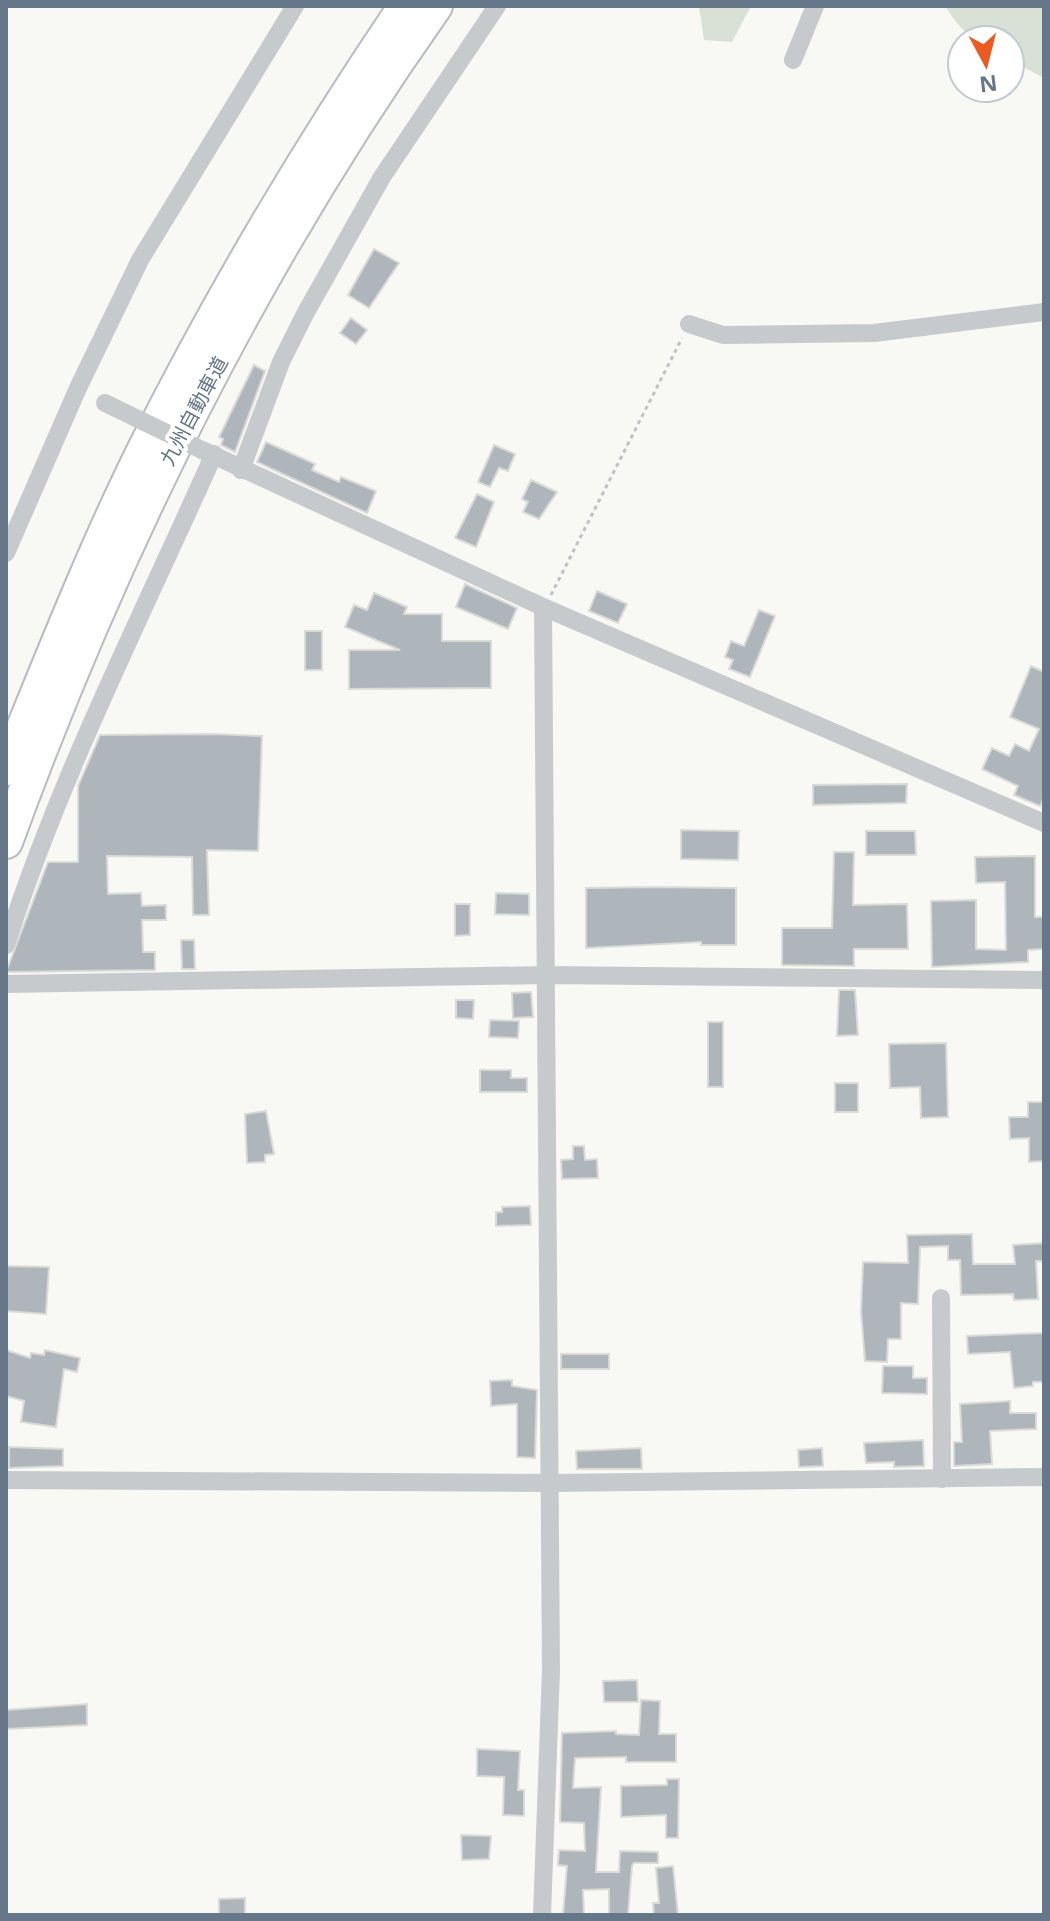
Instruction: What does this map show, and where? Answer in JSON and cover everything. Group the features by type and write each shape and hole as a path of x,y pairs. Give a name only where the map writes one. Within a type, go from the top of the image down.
{"highway":[{"name":"九州自動車道","path":"6,769 73,603 142,453 269,220 405,6"},
{"name":"九州自動車道","path":"6,842 97,611 167,462 293,229 380,85 436,6"}],"street":[{"path":"6,553 78,388 140,260 295,6"},
{"path":"241,470 281,362 305,314 382,177 497,6"},
{"path":"793,60 815,6"},
{"path":"689,324 723,335 860,333 1044,312"},
{"path":"78,388 241,470 543,607 1044,823"},
{"path":"6,945 26,882 208,452"},
{"path":"542,1915 551,1670 543,607"},
{"path":"6,984 547,975 1044,980"},
{"path":"941,1298 942,1479"},
{"path":"6,1480 550,1483 1044,1477"}],"path":[{"path":"543,607 689,324"}],"shaded area":[{"path":"699,6 751,6 732,42 704,40"},
{"path":"945,6 1044,6 1044,78 1026,68 1026,24 958,24"}],"building":[{"path":"374,249 399,263 369,308 348,295"},
{"path":"351,318 367,330 356,344 340,333"},
{"path":"254,365 265,371 235,452 221,445 223,439 219,437"},
{"path":"266,442 315,464 312,470 339,482 341,477 376,491 367,513 257,462"},
{"path":"494,445 515,454 508,471 499,468 490,487 478,482"},
{"path":"531,480 557,492 539,519 523,512 528,502 522,499"},
{"path":"477,494 494,502 476,547 455,538"},
{"path":"465,584 517,608 508,629 456,607"},
{"path":"597,591 627,604 618,623 589,611"},
{"path":"374,593 407,607 404,614 442,614 442,641 491,641 491,688 349,689 349,650 400,650 345,627 354,605 367,610"},
{"path":"759,610 775,616 750,677 729,669 733,660 725,657 731,641 744,646"},
{"path":"305,631 322,631 322,670 305,670"},
{"path":"1031,666 1044,672 1044,797 1040,806 1014,795 1018,786 982,769 992,748 1009,756 1015,744 1029,751 1039,729 1010,717"},
{"path":"100,735 262,736 258,851 207,850 209,915 193,915 192,857 107,856 108,894 141,893 142,906 166,905 166,920 142,920 143,952 155,952 155,970 6,972 48,862 78,862 78,786"},
{"path":"907,784 906,803 813,805 813,785"},
{"path":"681,830 739,831 738,860 681,859"},
{"path":"866,831 915,831 916,855 866,855"},
{"path":"834,852 854,852 853,905 907,904 908,949 854,949 854,966 782,965 782,928 832,928"},
{"path":"1035,856 1035,917 1044,917 1044,949 1028,950 1028,962 932,967 931,901 976,900 976,949 1006,950 1005,882 976,883 975,857"},
{"path":"586,888 736,888 736,945 701,945 701,942 586,948"},
{"path":"496,893 529,894 529,915 495,914"},
{"path":"455,904 470,904 470,935 455,936"},
{"path":"181,940 194,940 195,969 182,969"},
{"path":"839,990 855,990 858,1035 837,1036"},
{"path":"531,992 533,1017 513,1018 512,993"},
{"path":"456,1000 474,1000 473,1019 456,1018"},
{"path":"490,1020 519,1021 518,1038 489,1037"},
{"path":"708,1022 723,1022 723,1087 708,1087"},
{"path":"946,1043 948,1117 921,1118 920,1087 890,1088 889,1044"},
{"path":"480,1070 511,1070 511,1078 527,1078 527,1092 480,1092"},
{"path":"835,1083 858,1083 858,1112 835,1112"},
{"path":"1028,1102 1044,1102 1044,1161 1029,1162 1029,1138 1010,1139 1009,1117 1028,1117"},
{"path":"266,1111 274,1154 265,1155 265,1162 247,1163 245,1114"},
{"path":"573,1146 584,1146 585,1160 597,1159 598,1178 562,1179 561,1160 573,1159"},
{"path":"530,1206 531,1225 496,1226 496,1212 502,1212 502,1207"},
{"path":"972,1234 973,1264 1015,1264 1013,1245 1044,1243 1044,1261 1036,1261 1038,1299 1014,1300 1013,1294 961,1295 960,1260 948,1260 948,1246 920,1247 918,1304 901,1303 901,1339 888,1339 887,1362 865,1361 861,1312 863,1262 908,1263 907,1235"},
{"path":"6,1266 49,1267 46,1314 6,1311"},
{"path":"1044,1333 1044,1382 1033,1382 1033,1386 1014,1388 1010,1352 968,1354 967,1336"},
{"path":"6,1350 30,1358 31,1353 44,1355 45,1350 80,1358 77,1372 64,1369 56,1427 21,1422 24,1401 6,1396"},
{"path":"561,1354 609,1354 609,1369 561,1369"},
{"path":"883,1366 913,1366 913,1378 927,1378 927,1394 882,1393"},
{"path":"512,1380 512,1386 537,1390 535,1458 517,1457 517,1404 491,1406 490,1381"},
{"path":"1010,1401 1010,1413 1036,1413 1036,1429 990,1431 992,1464 954,1466 954,1442 962,1442 960,1404"},
{"path":"923,1440 924,1466 894,1467 894,1462 866,1463 864,1443"},
{"path":"9,1447 63,1449 63,1466 9,1468"},
{"path":"641,1448 642,1469 577,1469 576,1451"},
{"path":"822,1448 823,1466 799,1467 798,1450"},
{"path":"637,1680 638,1702 604,1702 603,1681"},
{"path":"641,1700 660,1701 659,1734 676,1734 676,1762 626,1762 626,1757 575,1758 573,1788 601,1787 596,1872 619,1872 620,1851 658,1852 658,1863 634,1863 632,1866 628,1915 609,1915 609,1889 583,1890 584,1915 563,1915 567,1866 558,1865 559,1850 585,1851 584,1823 560,1822 562,1733 616,1731 616,1734 639,1735"},
{"path":"87,1704 87,1725 6,1729 6,1710"},
{"path":"477,1749 520,1751 518,1790 524,1790 524,1816 503,1815 504,1777 477,1776"},
{"path":"667,1779 679,1779 678,1838 666,1838 666,1815 621,1817 621,1786 667,1785"},
{"path":"461,1835 491,1836 489,1859 462,1860"},
{"path":"673,1866 678,1915 654,1915 653,1903 659,1903 656,1868"},
{"path":"245,1898 245,1915 219,1915 219,1899"}]}
